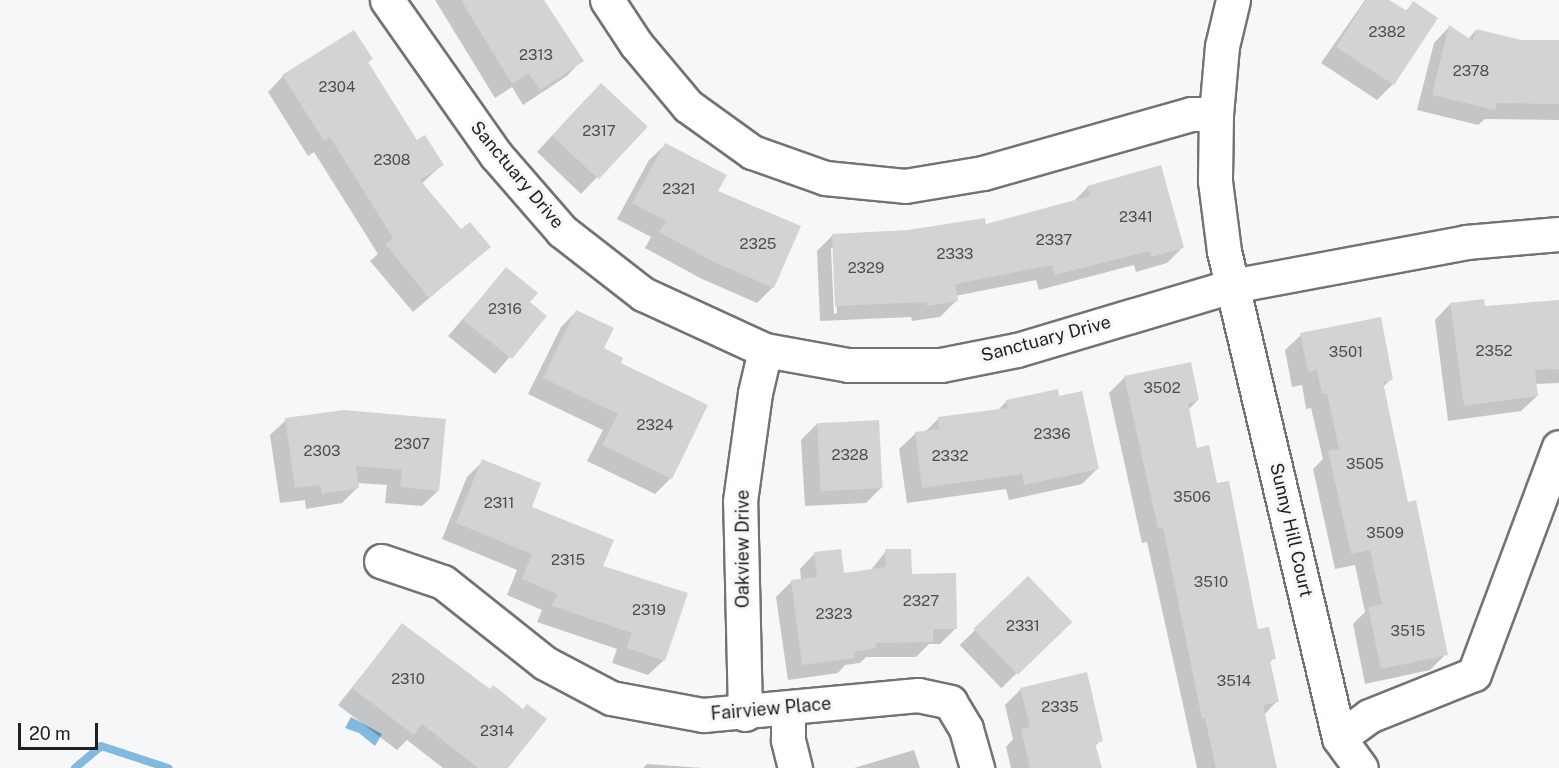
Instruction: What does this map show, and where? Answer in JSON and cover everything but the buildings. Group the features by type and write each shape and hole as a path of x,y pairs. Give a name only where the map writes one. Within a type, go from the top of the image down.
{"street":[{"name":"Sanctuary Drive","path":"387,0 496,155 562,231 644,294 765,350 848,365 942,365 1017,350 1232,286 1466,242 1559,234"},
{"path":"607,0 636,44 688,106 752,152 825,178 916,184 983,173 1191,114 1215,114"},
{"name":"Sunny Hill Court","path":"1233,0 1222,46 1215,114 1215,181 1232,286 1339,738 1361,768"},
{"name":"Oakview Drive","path":"745,714 740,501 755,393 765,350"},
{"path":"1339,738 1369,716 1474,674 1559,447"},
{"name":"Fairview Place","path":"381,561 443,582 544,663 611,698 674,713 745,714 918,695 950,702 966,729 977,768"},
{"path":"788,709 788,740 795,768"}],"water":[{"path":"351,717 382,734 375,746 359,733 345,728"}],"waterway":[{"path":"75,768 101,746 168,768"}]}
